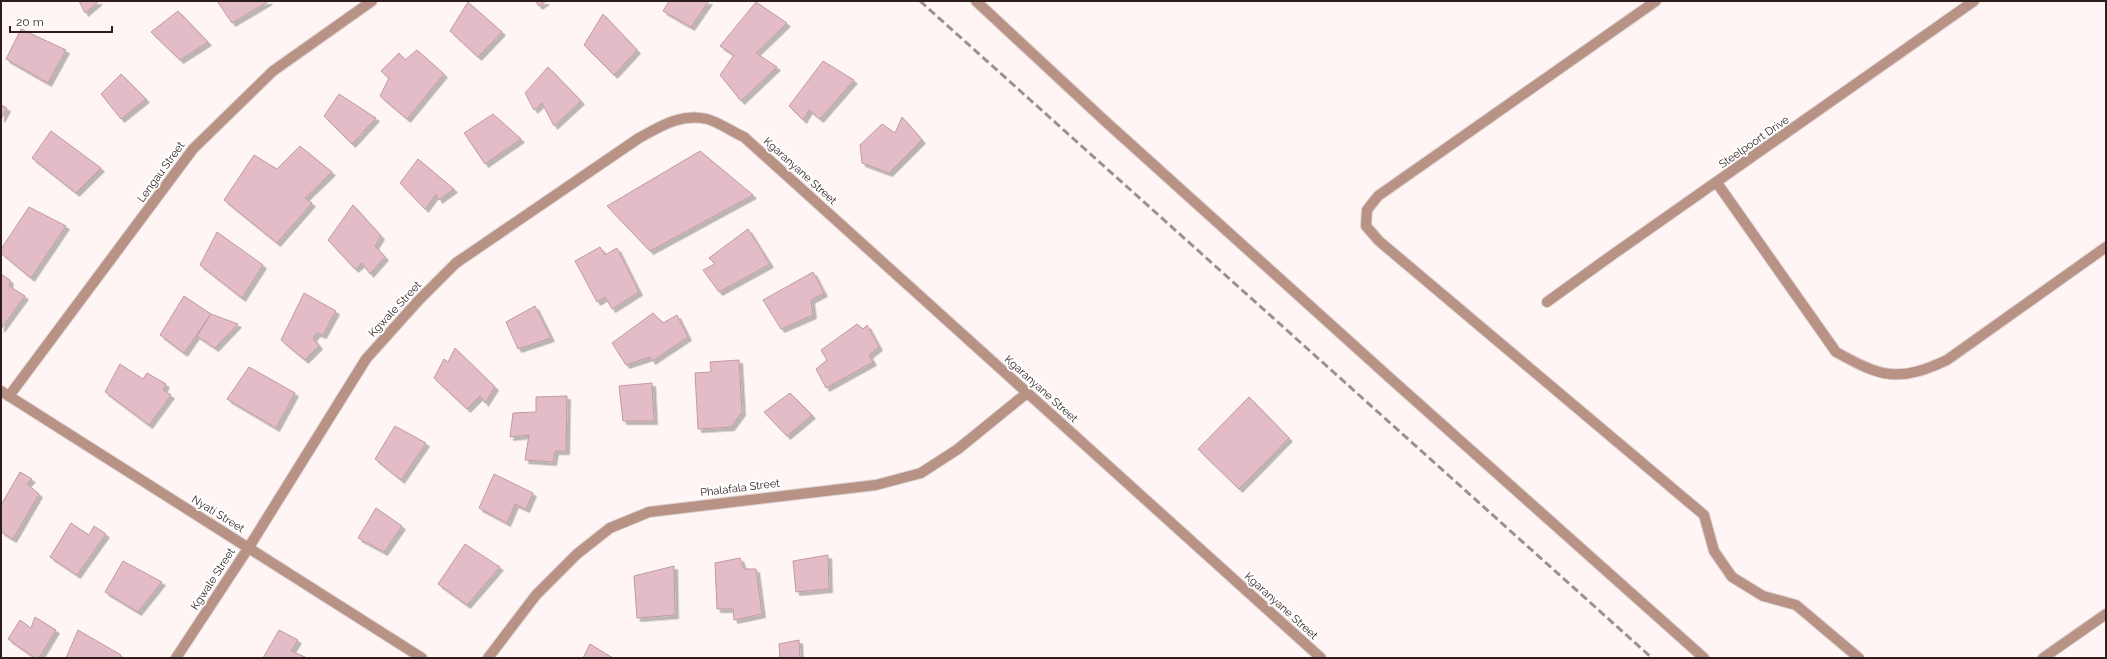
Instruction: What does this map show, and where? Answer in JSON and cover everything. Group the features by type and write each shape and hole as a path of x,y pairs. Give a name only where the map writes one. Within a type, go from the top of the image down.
{"street":[{"name":"Lengau Street","path":"5,394 193,149 273,71 372,1"},
{"path":"976,1 1111,126 1384,373 1704,658"},
{"path":"1656,1 1378,196 1367,210 1366,226 1379,241 1704,515 1714,551 1732,577 1763,596 1796,606 1859,658"},
{"name":"Steelpoort Drive","path":"1548,302 1615,253 1717,183 1974,1"},
{"name":"Kgwale Street","path":"176,658 248,547 366,358 418,300 456,264 639,138 662,126 681,118 707,119 744,137"},
{"name":"Kgaranyane Street","path":"744,137 1322,658"},
{"path":"1717,183 1836,352 1866,369 1887,375 1924,371 1947,360 2106,247"},
{"name":"Phalafala Street","path":"488,658 536,595 577,554 610,528 649,512 876,485 922,473 958,449 1027,393"},
{"name":"Nyati Street","path":"5,394 422,658"},
{"path":"2043,658 2106,614"}],"building":[{"path":"79,1 99,1 85,13"},
{"path":"217,1 269,1 232,23"},
{"path":"535,1 546,1 539,6"},
{"path":"669,1 709,1 691,27 663,11"},
{"path":"468,2 502,32 478,57 450,31"},
{"path":"756,2 787,23 756,53 777,67 741,101 720,75 734,55 720,46"},
{"path":"178,11 208,42 180,60 151,32"},
{"path":"603,14 637,50 614,75 584,45"},
{"path":"21,29 66,50 48,83 6,59"},
{"path":"417,50 444,74 407,119 380,96 389,78 381,71 399,53 405,60"},
{"path":"823,61 854,80 820,119 809,110 803,120 789,106"},
{"path":"548,67 581,101 554,126 542,103 534,110 525,93"},
{"path":"121,74 146,99 121,119 101,94"},
{"path":"339,94 376,118 352,144 324,116"},
{"path":"1,105 7,108 1,119"},
{"path":"493,114 521,139 485,164 464,133"},
{"path":"902,117 922,140 889,173 862,163 860,145 882,124 895,133"},
{"path":"51,131 101,168 76,193 32,158"},
{"path":"300,146 332,172 305,198 312,203 277,243 224,200 254,155 277,169"},
{"path":"700,151 753,195 650,251 607,206"},
{"path":"418,159 454,189 439,200 436,194 425,209 400,183"},
{"path":"353,205 381,236 375,246 385,257 370,274 362,263 355,269 328,240"},
{"path":"29,207 66,226 31,278 1,253 1,249"},
{"path":"748,229 770,264 719,292 703,270 715,264 709,258"},
{"path":"217,232 263,265 242,298 200,265"},
{"path":"600,247 605,255 617,248 639,292 612,309 605,297 597,302 575,261"},
{"path":"813,272 824,293 811,300 813,315 781,329 763,300"},
{"path":"1,274 10,280 9,286 25,296 1,329"},
{"path":"304,293 336,311 323,335 317,333 313,338 319,346 305,360 281,340"},
{"path":"184,296 211,314 184,353 160,335"},
{"path":"535,306 551,338 518,349 506,322"},
{"path":"653,313 663,323 677,315 688,337 652,361 650,357 626,365 612,343"},
{"path":"211,314 238,324 215,348 197,336"},
{"path":"857,324 863,329 867,325 879,347 869,355 873,362 826,388 816,369 827,360 821,350"},
{"path":"455,348 495,387 485,403 480,396 467,409 434,378 444,359 448,362"},
{"path":"739,360 742,412 731,427 698,429 695,373 711,372 710,362"},
{"path":"120,364 143,379 147,373 166,384 163,390 171,395 149,425 105,392"},
{"path":"249,367 295,393 276,428 227,399"},
{"path":"652,383 654,421 623,421 619,386"},
{"path":"790,393 812,415 787,436 764,412"},
{"path":"567,396 566,451 555,451 553,462 525,460 529,435 510,437 513,413 536,412 536,397"},
{"path":"1249,397 1289,438 1239,489 1198,449"},
{"path":"395,426 426,443 401,480 375,459"},
{"path":"20,472 32,479 27,484 39,494 13,539 1,532 1,505"},
{"path":"494,474 533,493 526,509 515,504 507,523 479,508"},
{"path":"376,508 402,526 384,552 358,538"},
{"path":"71,523 89,535 94,526 106,534 77,575 50,557"},
{"path":"465,544 500,567 467,605 438,584"},
{"path":"828,555 829,589 796,592 793,561"},
{"path":"740,558 744,569 756,569 762,614 734,620 733,609 717,609 715,563"},
{"path":"123,561 162,582 138,612 105,592"},
{"path":"674,566 675,615 637,618 634,576"},
{"path":"35,617 56,630 39,658 35,658 8,639 20,620 31,628"},
{"path":"78,630 121,655 120,658 66,658"},
{"path":"279,630 298,640 291,651 305,657 304,658 263,658"},
{"path":"799,640 800,658 780,658 779,644"},
{"path":"590,644 613,658 583,658"}],"railway":[{"path":"920,1 1652,658"}]}
